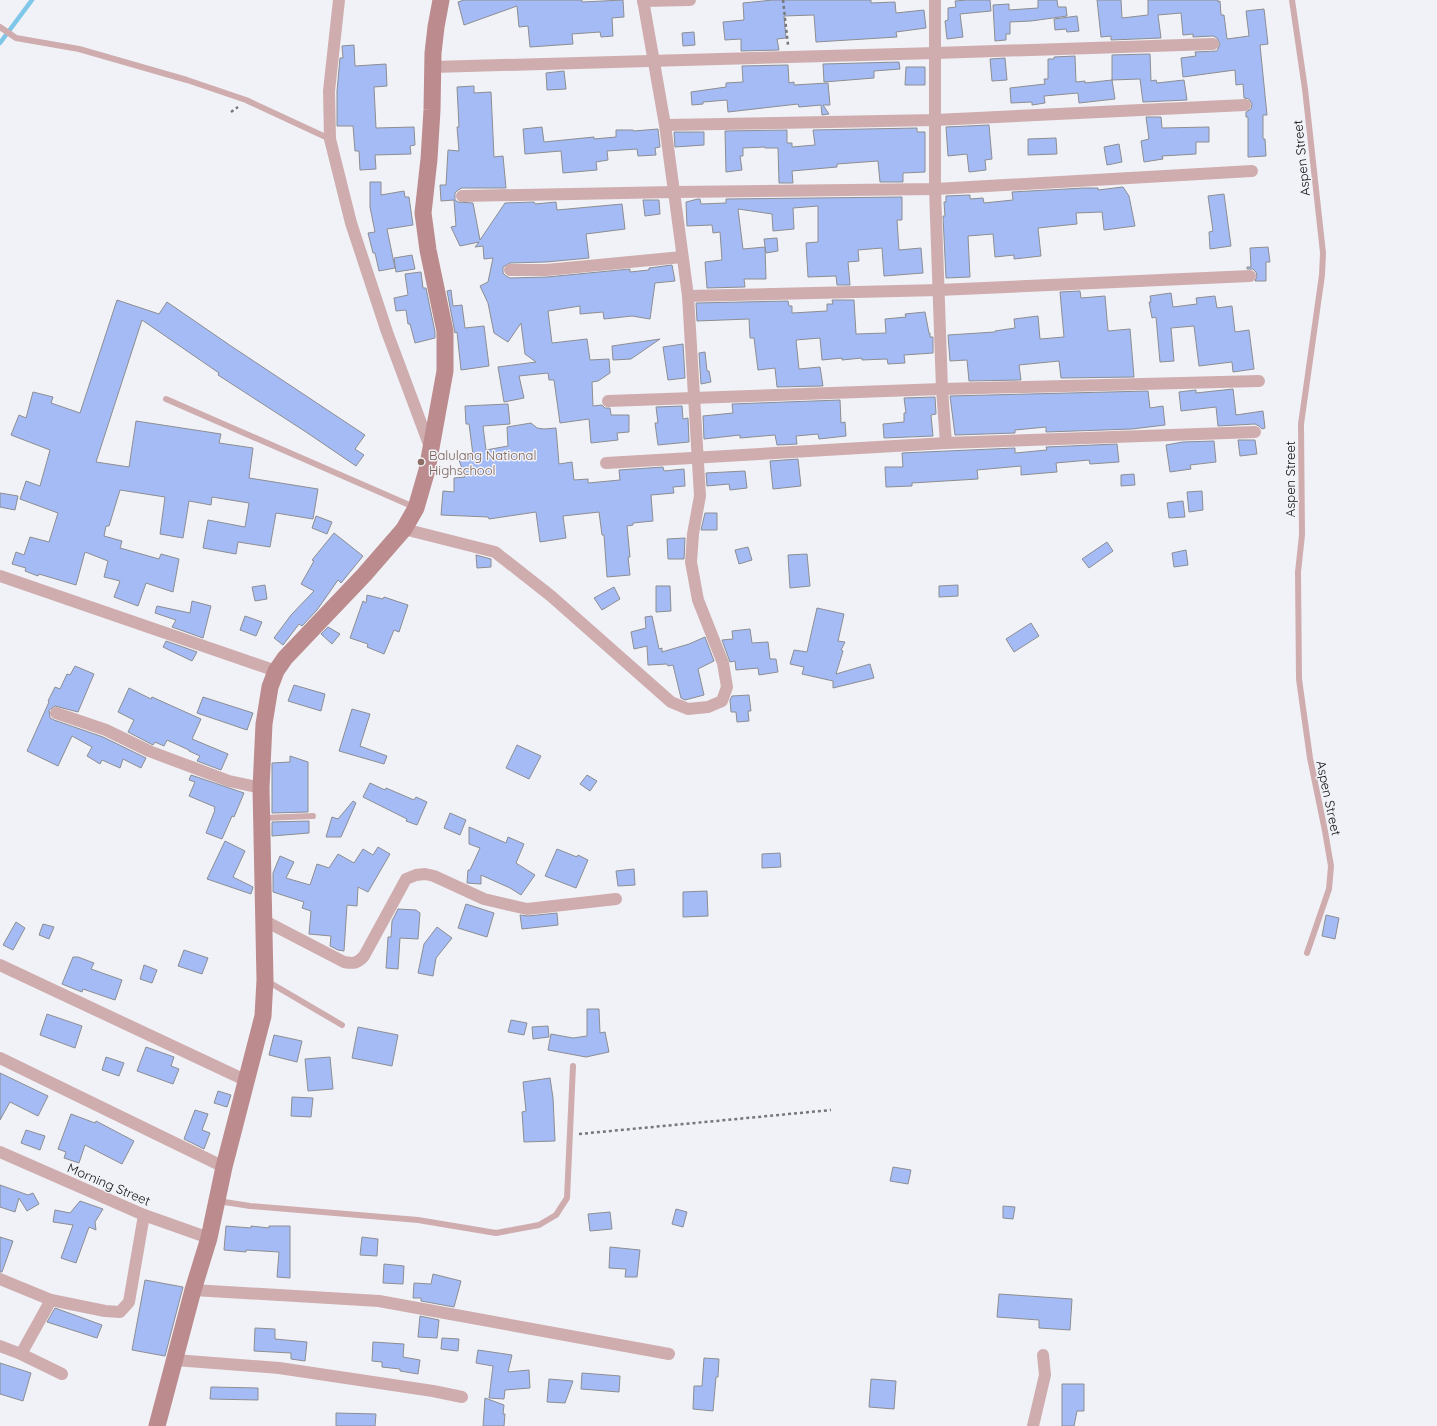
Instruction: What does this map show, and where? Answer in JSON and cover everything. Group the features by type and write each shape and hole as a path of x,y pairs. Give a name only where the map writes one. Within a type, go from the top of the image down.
{"street":[{"path":"339,0 328,91 330,139 351,223 387,332 430,447"},
{"path":"157,1426 193,1290 209,1238 245,1080 257,1042 263,1016 265,980 265,921 261,788 264,724 270,687 276,671 301,640 364,576 404,529 416,508 427,470 430,447 445,372 445,331 428,250 423,213 429,159 435,34 441,0"},
{"path":"404,529 495,552 551,596 671,702 688,709 708,707 722,701 727,687 724,663 698,600 691,562 692,534 700,496 688,296 665,125 643,0 690,0"},
{"path":"935,0 935,190 942,389 946,443"},
{"path":"433,67 1213,44"},
{"path":"665,125 935,120 1245,105"},
{"path":"462,196 674,192 935,190 1252,171"},
{"path":"510,270 546,270 682,257"},
{"path":"688,296 939,290 1250,276"},
{"path":"608,401 942,389 1259,381"},
{"path":"606,463 946,443 1255,432"},
{"path":"0,576 276,671"},
{"path":"56,713 106,730 149,751 222,778 261,788"},
{"path":"265,921 344,962 351,963 359,962 364,956 406,879 416,875 425,874 434,876 484,898 527,909 616,899"},
{"path":"1,968 245,1080"},
{"path":"0,1058 224,1167"},
{"name":"Morning Street","path":"0,1152 144,1214 209,1238"},
{"path":"0,1279 51,1300 105,1311 120,1312 129,1302 144,1214"},
{"path":"193,1290 379,1301 669,1354"},
{"path":"21,1354 51,1300"},
{"path":"0,1346 21,1354 62,1374"},
{"path":"1034,1426 1045,1375 1043,1355"},
{"path":"175,1360 279,1368 433,1391 462,1397"}],"lane":[{"name":"Aspen Street","path":"1292,0 1305,89 1323,253 1322,275 1301,424 1302,534 1298,572 1299,679 1310,758 1331,866 1329,889 1307,953"},
{"path":"2,29 16,38 79,49 187,80 246,100 330,139"},
{"path":"166,399 416,508"},
{"path":"261,818 313,816"},
{"path":"265,980 342,1025"},
{"path":"217,1201 250,1206 418,1220 496,1233 539,1225 556,1216 567,1198 573,1066"}],"path":[{"path":"783,0 789,57"},
{"path":"569,1135 831,1110"}],"building":[{"path":"464,0 582,0 582,2 623,0 624,17 612,18 613,36 601,37 600,32 572,34 573,44 530,47 528,26 519,27 517,6 464,25 458,2"},
{"path":"773,0 871,0 871,3 895,2 896,13 924,10 926,28 896,32 897,37 816,42 814,15 784,16 786,38 777,39 779,50 741,51 741,39 725,40 723,22 744,20 743,3"},
{"path":"990,0 991,11 960,14 963,37 947,39 945,21 948,20 948,8 956,7 955,1"},
{"path":"1038,0 1057,0 1058,7 1066,7 1067,16 1031,21 1010,22 1010,34 1006,34 1006,40 995,41 993,5 1009,4 1009,10 1038,8"},
{"path":"1097,0 1121,0 1122,18 1148,15 1148,0 1218,0 1218,2 1220,1 1221,15 1224,15 1227,39 1249,36 1246,11 1264,9 1268,44 1260,45 1267,115 1263,115 1263,139 1265,139 1266,156 1248,157 1248,117 1246,117 1246,112 1251,109 1252,104 1249,99 1244,98 1243,84 1236,85 1235,70 1183,77 1181,58 1196,56 1195,52 1217,51 1220,44 1217,38 1213,36 1193,37 1193,34 1183,35 1181,13 1158,15 1161,38 1111,40 1111,36 1101,37"},
{"path":"1077,16 1079,31 1067,32 1066,29 1055,30 1054,19"},
{"path":"694,32 695,45 683,46 682,33"},
{"path":"354,45 355,66 386,64 387,86 374,87 376,128 414,127 415,145 410,146 411,154 375,155 376,169 360,170 359,151 355,151 353,126 337,126 337,91 340,58 343,58 342,46"},
{"path":"1150,54 1151,81 1156,80 1157,83 1184,80 1187,100 1143,102 1140,79 1112,80 1112,55"},
{"path":"1075,56 1076,82 1085,81 1085,83 1112,80 1115,99 1079,103 1078,93 1044,96 1045,103 1032,105 1032,102 1011,103 1010,88 1045,84 1044,79 1048,79 1048,59 1054,59 1054,57"},
{"path":"1005,58 1007,80 992,81 990,59"},
{"path":"899,62 900,69 874,71 874,78 824,82 823,64"},
{"path":"788,65 789,83 794,82 794,85 828,83 830,105 823,105 829,114 822,115 821,105 799,107 798,104 728,112 727,100 703,102 703,104 692,105 691,92 726,87 726,83 743,82 742,66"},
{"path":"906,67 925,67 925,85 905,85"},
{"path":"564,71 566,89 547,90 546,73"},
{"path":"474,86 474,93 491,92 494,157 503,156 506,188 462,188 455,193 455,200 458,202 473,203 480,240 505,203 534,202 535,204 556,202 557,210 622,204 625,229 586,234 589,258 546,262 510,263 503,267 503,273 506,276 510,278 547,277 630,269 630,272 672,265 675,281 655,283 650,319 632,316 604,319 603,312 580,314 580,306 548,311 552,343 587,339 590,360 609,359 610,373 598,381 592,382 593,406 602,405 605,408 610,408 611,415 629,415 629,432 617,433 618,440 591,443 589,419 560,423 554,380 549,380 548,373 519,376 524,398 504,402 498,367 536,362 525,354 521,323 508,342 494,333 488,303 480,286 488,282 493,258 484,259 483,246 475,247 479,242 460,246 451,227 456,226 454,200 441,201 440,185 446,185 448,150 459,151 457,127 459,127 457,87"},
{"path":"1146,117 1161,117 1162,128 1209,127 1209,142 1196,142 1196,154 1162,156 1163,159 1144,162 1141,141 1149,139"},
{"path":"989,125 992,159 985,160 986,170 969,172 967,154 948,156 946,127"},
{"path":"542,127 544,142 594,137 594,139 616,137 616,130 634,131 658,129 660,147 655,148 656,155 638,156 637,149 607,151 608,160 596,162 597,170 563,173 561,151 525,154 523,129"},
{"path":"917,128 917,132 925,132 925,172 903,173 903,182 880,182 878,161 837,164 837,167 792,171 793,183 779,183 778,148 765,147 743,148 743,156 740,156 742,170 726,172 725,131 787,130 787,143 792,143 792,147 815,145 813,130"},
{"path":"674,132 704,132 704,145 675,147"},
{"path":"1056,138 1057,154 1028,155 1028,139"},
{"path":"1119,144 1122,162 1107,165 1104,147"},
{"path":"370,182 381,182 381,195 404,191 405,197 409,197 413,225 387,229 395,268 379,271 375,253 373,253 368,233 375,232 370,207"},
{"path":"1123,187 1129,196 1135,226 1104,230 1102,212 1076,213 1077,224 1038,228 1041,256 1014,259 1014,255 995,257 993,234 968,236 970,277 946,278 943,216 945,216 944,202 946,202 946,196 970,195 970,199 983,198 984,203 1013,200 1012,192 1084,188 1098,188 1098,190"},
{"path":"1224,194 1231,246 1210,249 1209,232 1213,231 1208,196"},
{"path":"902,197 902,220 897,220 899,250 921,248 923,273 884,276 882,248 858,250 859,261 848,262 850,285 837,285 836,276 808,277 806,243 818,242 818,206 793,208 794,229 773,231 772,214 738,209 743,249 765,247 766,279 744,279 745,287 707,288 705,262 722,260 720,232 713,233 712,225 687,226 686,202 698,199 700,199 701,204 726,203 726,199"},
{"path":"643,200 659,200 660,214 645,216"},
{"path":"777,238 778,251 766,253 764,239"},
{"path":"1268,247 1270,262 1266,262 1266,281 1255,281 1257,276 1256,272 1253,269 1247,269 1247,267 1251,267 1250,248"},
{"path":"412,255 415,269 396,272 394,258"},
{"path":"421,272 423,288 426,288 435,338 415,343 410,324 408,324 406,310 396,311 394,298 408,295 405,274"},
{"path":"451,290 453,306 462,305 465,328 484,326 489,366 461,370 457,332 455,333 447,291"},
{"path":"1080,291 1081,298 1105,296 1108,331 1130,329 1134,377 1061,378 1059,361 1019,365 1021,380 969,381 967,360 950,361 948,335 995,332 1015,328 1014,319 1038,316 1040,339 1064,337 1060,292"},
{"path":"1171,293 1173,307 1197,304 1196,298 1215,296 1217,308 1232,306 1235,332 1249,330 1254,369 1233,372 1232,362 1199,366 1194,326 1171,328 1174,361 1160,362 1156,317 1152,318 1149,302 1151,302 1150,296"},
{"path":"117,300 159,314 167,302 365,435 355,449 364,455 356,466 218,375 219,373 142,320 96,462 129,467 136,421 221,434 219,443 253,448 249,478 318,489 313,519 276,513 270,547 238,542 236,554 203,548 208,520 245,527 249,503 212,497 211,505 189,501 183,538 160,534 165,497 120,490 109,526 106,526 104,536 122,541 120,548 159,559 161,554 179,559 173,592 146,583 138,606 114,597 120,581 104,577 108,561 85,552 76,585 39,574 38,576 25,571 26,568 12,564 16,552 24,555 30,537 49,542 58,513 20,499 26,481 40,486 50,450 11,435 19,415 26,418 33,392 53,397 51,403 80,413"},
{"path":"832,300 854,300 856,334 886,333 885,319 906,317 905,314 925,312 930,337 933,337 933,353 904,355 905,363 888,364 887,359 862,360 862,358 822,360 820,338 796,340 799,369 820,367 823,386 777,387 775,368 758,370 754,338 750,338 749,319 697,321 696,303 788,301 789,306 792,306 792,313 827,311 827,304 833,304"},
{"path":"660,339 631,359 613,360 612,346"},
{"path":"683,344 685,378 668,380 663,347"},
{"path":"705,352 707,371 709,371 711,382 701,384 699,353"},
{"path":"1233,389 1236,415 1263,411 1265,428 1262,429 1255,424 1218,426 1216,407 1181,411 1179,392 1196,390 1196,393"},
{"path":"1148,391 1150,408 1163,406 1165,425 1132,429 1046,432 1046,427 1015,430 1015,433 955,435 950,396"},
{"path":"935,397 936,414 931,415 933,436 884,438 883,424 904,422 904,413 906,413 904,398"},
{"path":"840,400 841,423 845,422 846,436 819,439 818,434 796,436 797,444 777,445 775,435 740,438 740,435 704,439 703,416 733,413 732,404"},
{"path":"508,404 510,424 483,426 486,450 508,446 507,427 531,423 537,428 556,428 559,464 572,462 574,480 588,479 588,483 620,480 619,470 663,467 664,471 684,469 685,486 673,487 674,493 651,495 653,521 633,523 633,525 627,526 630,575 607,577 604,535 602,535 599,512 563,516 566,538 540,542 536,512 489,519 488,517 441,515 443,491 454,492 454,478 465,477 459,460 473,455 469,424 466,424 465,406"},
{"path":"682,406 683,419 688,418 689,442 658,445 655,423 658,423 656,407"},
{"path":"1238,440 1255,440 1257,454 1240,456"},
{"path":"1214,441 1216,462 1190,465 1191,469 1170,472 1166,445 1183,442"},
{"path":"1117,444 1119,462 1090,464 1089,460 1056,463 1057,472 1021,475 1021,466 977,470 978,479 912,483 912,486 886,487 885,467 903,467 902,453 1015,448 1015,453 1047,450 1046,447"},
{"path":"798,459 801,486 773,489 770,461"},
{"path":"745,471 747,488 730,490 729,484 707,486 706,473"},
{"path":"1134,474 1135,485 1121,486 1121,475"},
{"path":"1202,491 1203,510 1189,512 1187,492"},
{"path":"0,493 18,496 15,510 0,507"},
{"path":"1183,501 1185,517 1169,518 1167,503"},
{"path":"705,513 717,513 717,530 701,530"},
{"path":"316,516 332,522 327,534 312,528"},
{"path":"334,533 363,556 341,583 338,580 317,610 302,626 299,624 283,645 274,638 291,615 314,591 301,584 314,561 312,560"},
{"path":"685,538 684,559 668,559 667,539"},
{"path":"1107,542 1113,551 1089,568 1082,559"},
{"path":"748,547 752,560 739,564 735,550"},
{"path":"1186,550 1188,565 1174,567 1172,553"},
{"path":"807,554 810,586 790,588 788,555"},
{"path":"476,555 491,559 491,567 477,568"},
{"path":"265,585 267,599 255,601 252,587"},
{"path":"958,585 958,596 939,597 939,586"},
{"path":"656,586 670,586 671,611 656,612"},
{"path":"614,587 620,599 602,610 594,598"},
{"path":"367,595 383,599 384,597 408,605 399,632 394,630 384,654 367,647 368,644 350,638 363,601 366,603"},
{"path":"192,601 211,606 203,638 172,627 176,620 155,613 157,606 190,613"},
{"path":"817,608 844,614 838,641 845,642 841,650 843,651 836,674 870,664 874,678 833,688 833,681 802,674 804,667 790,664 794,650 807,652"},
{"path":"245,616 262,622 256,636 240,630"},
{"path":"652,616 659,649 662,648 662,652 689,644 705,637 714,661 698,669 704,695 685,700 681,698 673,665 648,665 647,646 634,649 631,632 646,628 645,617"},
{"path":"1031,623 1039,636 1014,652 1006,639"},
{"path":"328,627 340,634 332,644 321,634"},
{"path":"750,629 752,643 768,642 770,659 776,659 778,672 759,675 758,668 736,670 735,661 730,662 722,640 733,639 732,631"},
{"path":"166,641 197,652 192,661 163,647"},
{"path":"75,666 94,674 78,712 55,706 49,710 50,718 103,737 146,758 141,768 123,759 120,768 102,760 100,764 87,756 92,747 72,736 58,766 27,751 55,687 60,689 67,674 70,675"},
{"path":"294,685 325,694 321,711 288,701"},
{"path":"129,688 151,699 152,697 201,719 192,739 228,754 221,770 197,761 200,756 167,740 164,746 155,742 153,745 128,732 134,720 118,712"},
{"path":"749,695 751,711 748,711 749,721 737,722 736,712 731,712 730,700 732,696"},
{"path":"203,697 253,713 247,730 197,713"},
{"path":"352,709 370,714 360,746 387,756 384,764 339,751"},
{"path":"517,745 541,756 529,779 506,768"},
{"path":"290,756 308,762 308,812 272,813 272,763 290,762"},
{"path":"191,775 244,793 234,817 232,816 222,839 206,833 215,807 189,796 195,782 189,780"},
{"path":"587,775 597,781 590,791 580,784"},
{"path":"370,783 414,800 416,797 427,802 417,825 406,821 407,819 363,797"},
{"path":"353,801 356,803 341,837 326,837 332,817 338,819"},
{"path":"450,813 466,820 460,835 444,828"},
{"path":"309,821 309,833 272,836 272,822"},
{"path":"469,827 506,843 508,837 524,844 516,863 535,875 521,895 510,888 481,875 481,884 467,883 468,870 470,870 480,848 469,844"},
{"path":"225,841 245,851 233,877 253,887 251,894 207,879"},
{"path":"378,847 390,854 368,892 358,887 357,906 347,905 344,951 330,946 331,936 309,934 311,911 302,908 304,902 273,892 273,873 280,856 294,862 286,878 310,885 317,864 329,868 338,854 354,863 363,849 373,855"},
{"path":"557,849 577,857 578,855 588,860 576,888 545,876"},
{"path":"780,853 781,867 762,868 762,854"},
{"path":"634,869 635,885 618,886 616,871"},
{"path":"707,891 708,916 683,917 683,892"},
{"path":"466,904 494,913 487,937 458,928"},
{"path":"398,909 416,910 420,913 418,939 400,938 398,969 386,968 388,937 391,937 392,921"},
{"path":"557,913 558,925 522,929 520,915 528,916"},
{"path":"1326,915 1339,918 1335,939 1322,936"},
{"path":"16,922 25,928 13,950 3,945"},
{"path":"43,924 54,927 49,939 39,935"},
{"path":"437,927 452,938 436,958 433,976 418,973 424,944"},
{"path":"184,950 208,958 202,974 178,966"},
{"path":"73,957 78,957 94,963 91,969 122,980 115,1000 83,989 82,992 62,984"},
{"path":"144,965 157,970 152,983 140,979"},
{"path":"587,1009 599,1009 600,1033 605,1032 609,1052 586,1057 548,1050 551,1034 573,1038 587,1036"},
{"path":"47,1014 82,1026 75,1048 40,1035"},
{"path":"511,1020 527,1023 524,1035 508,1032"},
{"path":"548,1026 549,1037 533,1039 532,1027"},
{"path":"358,1027 398,1035 392,1066 352,1058"},
{"path":"274,1035 302,1041 297,1062 269,1055"},
{"path":"146,1047 174,1057 171,1066 179,1069 173,1084 137,1071"},
{"path":"106,1057 124,1063 119,1076 102,1070"},
{"path":"330,1057 333,1089 308,1091 305,1059"},
{"path":"0,1073 48,1096 38,1116 10,1102 0,1120"},
{"path":"550,1078 553,1098 555,1141 524,1142 522,1112 526,1111 523,1082"},
{"path":"218,1091 231,1095 227,1107 214,1103"},
{"path":"292,1097 313,1098 311,1117 291,1116"},
{"path":"195,1110 208,1114 202,1130 210,1133 204,1149 184,1139"},
{"path":"71,1114 95,1123 96,1121 134,1141 122,1164 85,1145 79,1163 64,1158 66,1152 58,1149"},
{"path":"26,1130 45,1136 40,1150 21,1143"},
{"path":"893,1167 911,1170 908,1184 890,1181"},
{"path":"0,1185 28,1195 33,1193 39,1204 27,1211 19,1198 15,1212 0,1207"},
{"path":"80,1201 103,1209 95,1222 96,1230 89,1227 76,1263 61,1258 73,1225 53,1222 55,1210 70,1213"},
{"path":"1003,1206 1015,1207 1013,1219 1003,1218"},
{"path":"676,1209 687,1212 683,1227 672,1224"},
{"path":"610,1212 612,1229 590,1231 588,1214"},
{"path":"226,1226 269,1228 269,1226 290,1226 290,1278 277,1277 279,1252 224,1250"},
{"path":"0,1237 13,1241 2,1272 0,1272"},
{"path":"362,1237 378,1239 377,1256 360,1255"},
{"path":"610,1247 640,1250 637,1277 625,1277 626,1269 609,1268"},
{"path":"384,1264 404,1266 403,1284 383,1283"},
{"path":"433,1274 461,1281 454,1307 421,1301 421,1298 413,1298 414,1283 431,1284"},
{"path":"145,1280 183,1287 165,1356 132,1350"},
{"path":"999,1294 1072,1299 1070,1330 1039,1328 1039,1320 997,1317"},
{"path":"55,1308 102,1325 97,1338 47,1322"},
{"path":"420,1316 439,1320 437,1338 418,1337"},
{"path":"255,1328 275,1329 275,1339 307,1342 305,1361 291,1359 291,1353 254,1351"},
{"path":"442,1338 459,1339 458,1351 441,1349"},
{"path":"373,1342 404,1344 403,1357 420,1360 418,1374 400,1371 400,1369 382,1367 382,1362 372,1361"},
{"path":"478,1350 512,1355 508,1372 529,1370 530,1388 505,1390 504,1399 489,1398 493,1366 476,1363"},
{"path":"704,1358 719,1359 713,1411 693,1409 694,1386 702,1386"},
{"path":"0,1363 31,1373 23,1401 0,1394"},
{"path":"582,1373 620,1376 619,1392 581,1389"},
{"path":"549,1379 573,1381 565,1403 547,1402"},
{"path":"871,1379 896,1381 894,1409 869,1407"},
{"path":"1062,1384 1084,1384 1084,1411 1077,1411 1074,1426 1062,1426"},
{"path":"211,1387 258,1388 258,1400 210,1399"},
{"path":"485,1398 504,1405 504,1426 483,1426"},
{"path":"336,1413 376,1414 375,1426 336,1426"}],"waterway":[{"path":"0,43 32,0"}],"place":[{"name":"Balulang National Highschool","path":"421,462"}]}
